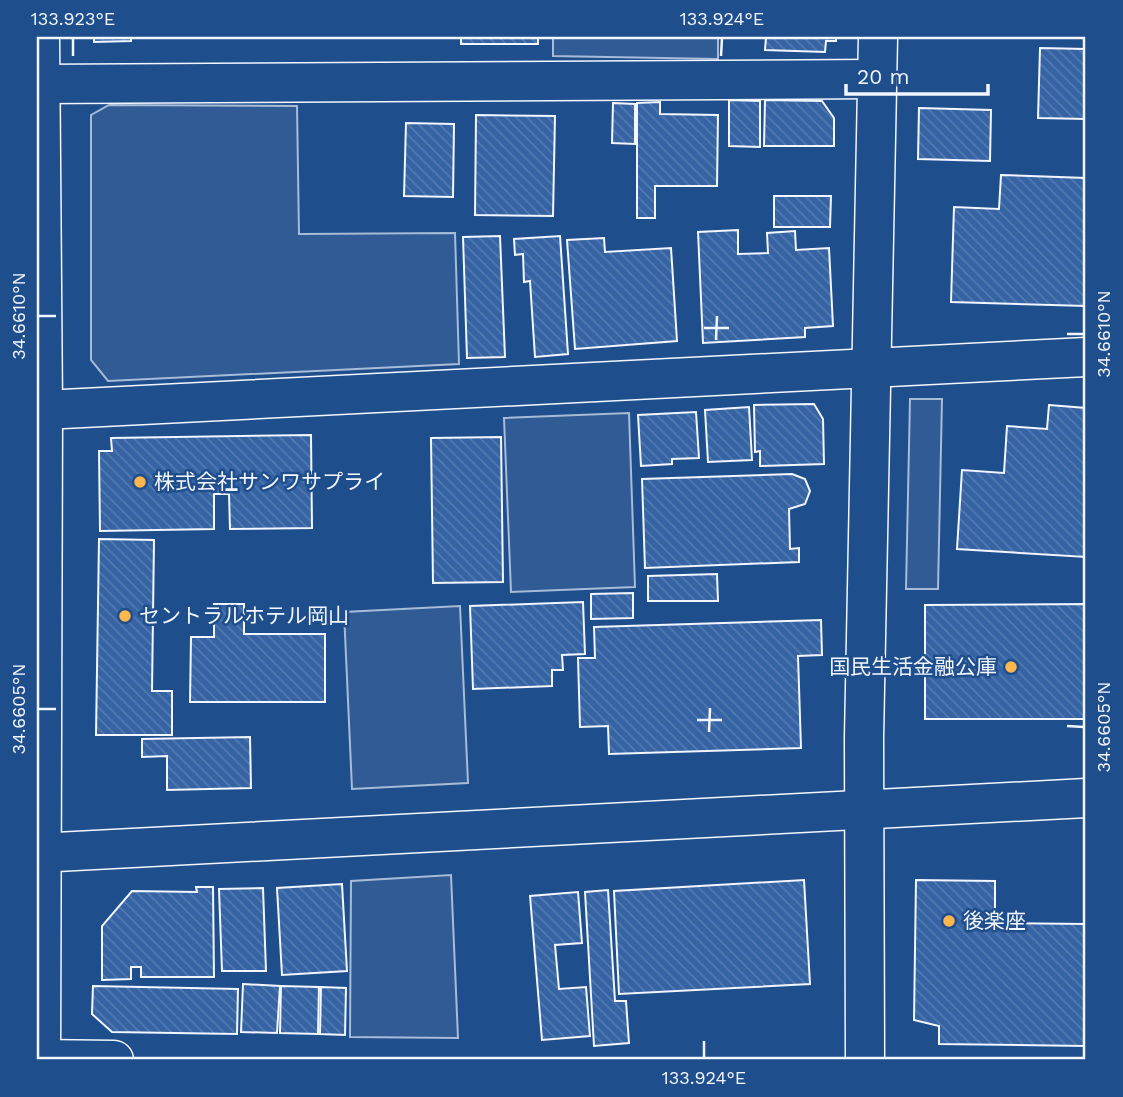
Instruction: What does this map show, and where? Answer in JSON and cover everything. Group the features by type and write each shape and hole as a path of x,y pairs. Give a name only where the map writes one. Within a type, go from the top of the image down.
{"street":[{"path":"40,37 43,410 39,1059 114,1060"},
{"path":"865,1060 865,809 877,37"},
{"path":"40,84 875,79"},
{"path":"43,410 1086,356"},
{"path":"39,852 1086,797"}],"shaded area":[{"path":"553,37 718,37 718,59 553,56"},
{"path":"109,105 297,106 299,234 455,233 459,364 108,381 91,360 91,115"},
{"path":"910,399 942,399 938,589 906,589"},
{"path":"629,413 635,587 511,592 504,418"},
{"path":"460,606 468,783 352,789 344,612"},
{"path":"451,875 458,1038 350,1037 351,881"}],"building":[{"path":"94,37 131,37 131,41 94,42"},
{"path":"461,37 538,37 538,44 461,44"},
{"path":"766,37 836,37 836,41 826,41 825,52 765,50"},
{"path":"1040,48 1086,49 1086,119 1038,118"},
{"path":"729,100 760,101 760,147 729,146"},
{"path":"765,100 822,101 834,118 834,146 764,146"},
{"path":"660,102 660,114 718,115 717,186 655,186 655,218 637,218 637,103"},
{"path":"613,103 635,104 635,144 612,143"},
{"path":"919,108 991,110 990,161 918,159"},
{"path":"476,115 555,116 553,216 475,215"},
{"path":"406,123 454,124 453,197 404,196"},
{"path":"1001,175 1086,178 1086,306 951,302 954,207 999,209"},
{"path":"774,196 831,196 830,227 774,227"},
{"path":"738,230 738,254 768,253 767,233 795,231 796,250 829,248 833,326 805,328 805,337 703,343 698,232"},
{"path":"500,236 505,357 467,358 463,237"},
{"path":"560,236 568,354 535,357 530,281 524,282 523,254 515,255 514,239"},
{"path":"604,238 605,252 671,248 677,341 575,349 567,240"},
{"path":"814,404 823,419 824,464 760,466 760,451 755,452 754,405"},
{"path":"1049,405 1086,408 1086,557 957,549 962,470 1004,473 1007,426 1047,429"},
{"path":"749,407 752,460 708,462 705,410"},
{"path":"696,412 699,458 672,459 672,464 641,466 638,415"},
{"path":"311,435 312,528 230,529 229,494 214,494 214,529 100,531 99,451 112,451 111,438"},
{"path":"501,437 503,582 433,583 431,438"},
{"path":"792,474 805,479 810,491 805,504 789,509 790,549 799,548 799,562 645,568 642,479"},
{"name":"セントラルホテル岡山","path":"99,539 154,540 152,691 172,691 172,735 96,735"},
{"path":"717,574 718,601 648,601 648,576"},
{"path":"633,593 633,618 591,619 591,594"},
{"path":"583,602 585,654 562,655 563,670 552,670 552,686 473,689 470,606"},
{"path":"214,604 244,604 244,634 325,634 325,702 190,702 191,637 214,637"},
{"path":"1086,604 1086,719 925,719 925,605"},
{"path":"821,620 822,655 798,656 801,748 609,754 608,726 580,727 578,658 595,658 594,627"},
{"path":"250,737 251,788 167,790 167,756 142,757 142,739"},
{"path":"804,880 810,984 619,994 614,891"},
{"path":"916,880 995,881 995,923 1086,924 1086,1046 939,1044 939,1026 914,1020"},
{"path":"342,884 347,971 282,975 277,888"},
{"path":"196,887 213,887 214,977 141,977 141,967 131,967 131,979 102,980 102,926 132,891 197,892"},
{"path":"263,888 266,971 222,971 219,889"},
{"path":"608,890 615,1001 626,1001 629,1043 594,1046 585,892"},
{"path":"578,892 582,943 555,945 559,989 586,987 590,1036 542,1040 530,896"},
{"path":"243,984 280,986 277,1033 241,1032"},
{"path":"93,986 238,989 237,1034 112,1032 92,1014"},
{"path":"281,986 319,987 318,1034 280,1033"},
{"path":"321,987 346,988 345,1035 320,1034"}],"place":[{"name":"株式会社サンワサプライ","path":"140,482"},
{"name":"セントラルホテル岡山","path":"125,616"},
{"name":"国民生活金融公庫","path":"1011,667"},
{"name":"後楽座","path":"949,921"}]}
